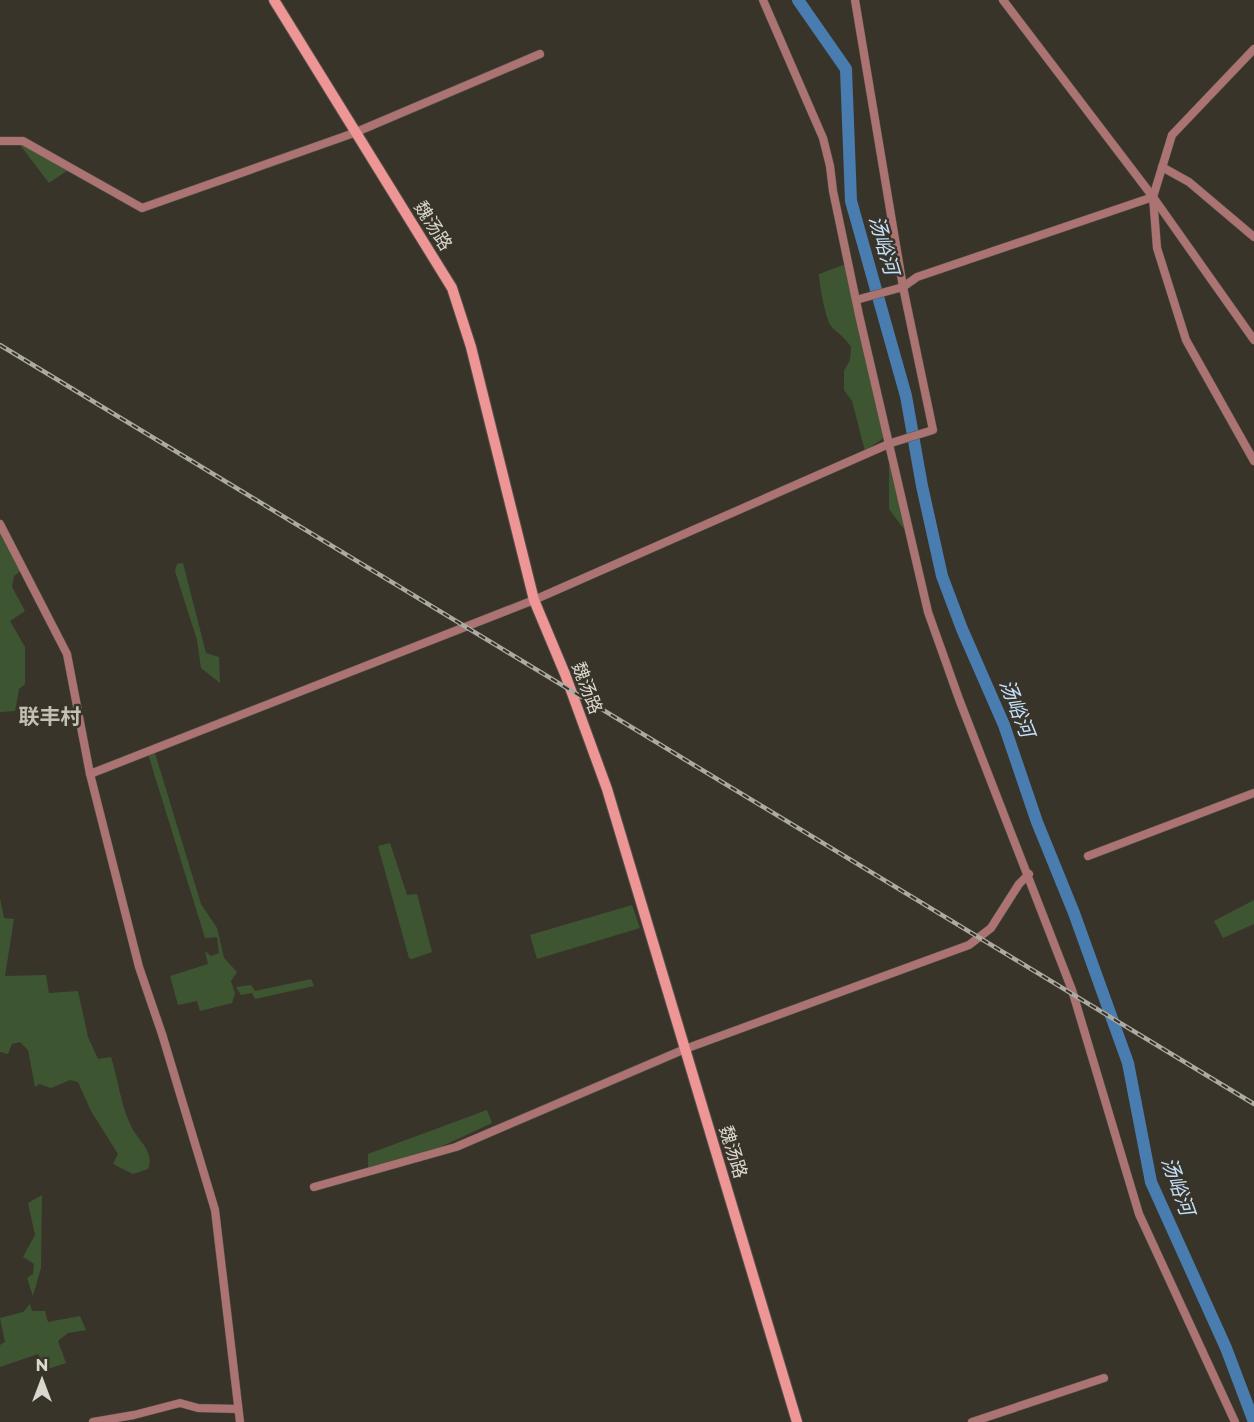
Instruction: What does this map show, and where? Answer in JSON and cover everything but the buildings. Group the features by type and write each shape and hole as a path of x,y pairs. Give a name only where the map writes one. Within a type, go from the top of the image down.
{"street":[{"name":"魏汤路","path":"274,0 354,133 452,288 471,347 534,600 565,674 607,789 797,1422"},
{"path":"763,0 823,138 856,300 895,441 909,534 928,612 959,699 1029,874 1072,990 1139,1214 1234,1422"},
{"path":"90,774 534,600 895,441 933,430 903,287 855,0"},
{"path":"1003,0 1091,112 1254,340"},
{"path":"1254,49 1172,135 1153,197 1157,248 1186,340 1254,461"},
{"path":"0,141 23,141 142,208 354,133 540,54"},
{"path":"1162,167 1189,182 1254,237"},
{"path":"856,300 903,287 917,278 1153,197"},
{"path":"0,524 67,654 74,704 138,968 162,1034 215,1210 240,1422"},
{"path":"1088,856 1254,793"},
{"path":"314,1187 456,1147 685,1049 969,945 991,928 1019,884 1029,874"},
{"path":"972,1422 1104,1378"},
{"path":"93,1422 134,1415 180,1403 198,1408 238,1409"}],"green space":[{"path":"17,141 68,170 49,183"},
{"path":"846,264 849,287 885,437 865,451 852,401 844,390 844,371 850,360 851,347 829,322 819,279 819,274"},
{"path":"889,454 906,529 889,509"},
{"path":"0,524 22,570 14,576 12,587 25,611 10,621 25,647 25,684 19,689 15,711 0,712"},
{"path":"183,563 206,653 219,657 220,683 201,668 197,640 175,571 177,564"},
{"path":"154,750 201,904 217,928 224,958 237,972 231,981 235,993 232,1003 200,1011 197,1001 178,1005 170,976 208,964 205,951 211,956 219,953 217,937 205,938 148,754"},
{"path":"390,843 407,895 417,894 432,952 412,959 409,958 378,846"},
{"path":"0,898 4,918 14,919 5,976 46,975 49,993 78,991 88,1037 98,1059 111,1057 128,1118 148,1151 150,1163 148,1169 133,1174 113,1164 118,1154 91,1111 78,1082 70,1080 51,1088 39,1084 35,1087 28,1050 20,1042 12,1044 8,1054 0,1052"},
{"path":"1254,900 1254,924 1223,938 1214,921"},
{"path":"632,905 640,928 537,959 530,935"},
{"path":"311,979 314,986 255,999 252,993 241,995 236,987 251,985 255,991"},
{"path":"487,1110 492,1123 434,1150 368,1171 368,1154"},
{"path":"42,1195 41,1268 33,1296 27,1278 33,1274 34,1264 23,1257 35,1235 28,1203"},
{"path":"30,1304 32,1311 45,1311 48,1322 80,1316 86,1330 68,1333 58,1341 66,1363 45,1370 38,1354 0,1367 0,1345 5,1342 0,1318 23,1312"}],"waterway":[{"name":"汤峪河","path":"798,0 846,69 851,201 906,396 922,486 942,576 962,629 1004,725 1037,822 1074,913 1128,1063 1151,1182 1226,1348 1254,1422"}],"railway":[{"path":"0,345 1254,1104"}],"district":[{"name":"联丰村","path":"50,717"}]}
